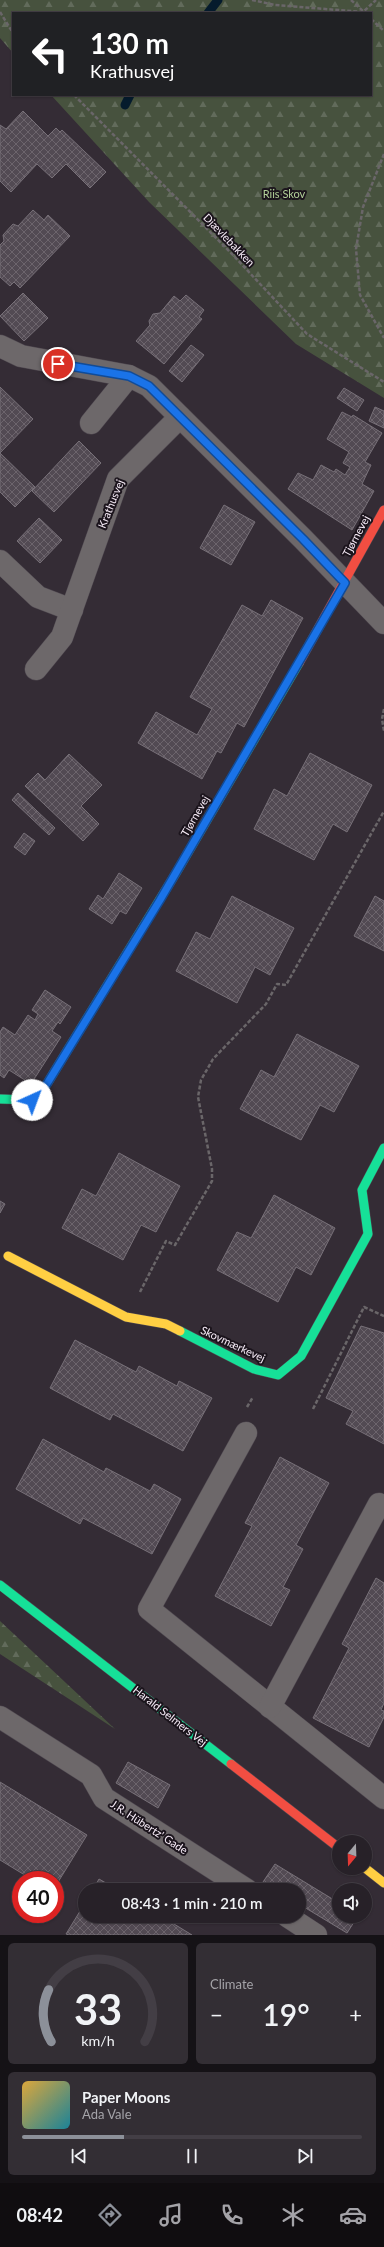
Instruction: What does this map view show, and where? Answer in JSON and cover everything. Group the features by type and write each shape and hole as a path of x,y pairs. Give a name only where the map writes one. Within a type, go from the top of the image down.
{"street":[{"path":"0,346 21,356 44,362 129,376 149,386 303,539 384,623"},
{"path":"91,423 129,376"},
{"name":"Krathusvej","path":"36,669 62,637 118,479 180,417"},
{"name":"Tjørnevej","path":"0,1099 32,1100 45,1087 160,900 345,583 384,510"},
{"path":"0,561 38,597 72,610"},
{"name":"Skovmærkevej","path":"8,1256 126,1317 166,1324 254,1369 278,1375 301,1356 368,1234 362,1190 384,1148"},
{"path":"246,1433 149,1609 384,1798"},
{"path":"270,1707 379,1504"},
{"name":"Harald Selmers Vej","path":"0,1585 91,1654 332,1843"},
{"name":"J.R. Hübertz' Gade","path":"0,1717 91,1775 104,1798 235,1883"},
{"path":"372,1874 384,1883"},
{"path":"298,1923 316,1935"}],"path":[{"path":"252,0 275,5 364,12 376,0"},
{"path":"351,0 364,12"},
{"path":"0,12 12,31"},
{"path":"372,20 384,31"},
{"name":"Djævlebakken","path":"75,96 232,254 307,334 384,382"},
{"path":"384,154 363,207 356,249 360,295 384,338"},
{"path":"384,709 382,719 384,731"},
{"path":"126,1317 166,1242 175,1245 212,1182 212,1169 198,1097 201,1080 213,1059 266,1004 277,984 286,985 384,811"},
{"path":"313,1409 364,1307 384,1316"},
{"path":"246,1433 238,1424 267,1372"}],"green space":[{"name":"Riis Skov","path":"0,0 384,0 384,398 296,344 149,202 52,96 372,96 372,12 12,12 12,52 0,38"},
{"path":"0,1621 115,1729 0,1654"}],"building":[{"path":"23,111 48,136 56,128 60,132 62,130 106,172 90,188 66,164 52,178 37,164 11,192 0,181 0,125 6,129"},
{"path":"33,210 44,220 48,215 70,236 20,288 14,282 10,286 0,277 0,245 4,241 3,235 13,224 18,226"},
{"path":"23,293 48,318 24,341 0,316"},
{"path":"186,295 204,310 199,317 202,319 164,364 136,341 150,325 149,321 153,314 160,313 174,296 180,301"},
{"path":"191,345 204,355 182,382 169,371"},
{"path":"0,387 33,419 0,453"},
{"path":"344,388 364,400 357,411 337,398"},
{"path":"375,407 384,411 384,428 369,421"},
{"path":"342,412 352,417 353,415 382,433 365,462 371,465 362,484 374,491 352,530 288,489 298,473 313,480 321,465 334,472 336,469 345,475 350,467 343,463 349,452 327,439"},
{"path":"79,441 101,463 54,512 32,491"},
{"path":"0,453 35,487 15,507 0,492"},
{"path":"224,505 255,522 231,565 200,548"},
{"path":"39,518 62,540 40,563 17,541"},
{"path":"271,600 303,618 244,727 237,723 221,753 217,751 202,779 138,743 156,712 197,735 212,709 190,697 242,605 262,616"},
{"path":"310,753 372,785 347,832 333,824 314,860 254,829 274,789 287,796"},
{"path":"69,754 102,785 81,806 99,824 83,841 25,786 38,773 45,780"},
{"path":"18,793 55,828 49,835 12,800"},
{"path":"24,833 35,841 25,855 14,847"},
{"path":"119,873 142,888 126,914 120,911 112,924 89,909 98,895 103,899"},
{"path":"232,896 294,928 270,975 255,967 237,1003 176,971 196,932 210,939"},
{"path":"375,896 384,901 384,951 354,936"},
{"path":"45,990 71,1007 60,1024 58,1022 52,1031 61,1037 31,1084 9,1070 4,1078 0,1075 0,1032 3,1027 15,1035 28,1015 35,1020 38,1014 32,1010"},
{"path":"297,1034 359,1066 334,1112 320,1105 301,1140 240,1109 261,1070 274,1077"},
{"path":"119,1153 180,1186 156,1232 141,1225 123,1260 62,1228 82,1189 96,1196"},
{"path":"274,1195 335,1228 311,1275 296,1267 278,1302 217,1270 237,1232 251,1238"},
{"path":"0,1201 5,1204 0,1213"},
{"path":"361,1326 384,1333 384,1444 346,1424 353,1411 326,1398"},
{"path":"75,1340 136,1372 139,1366 177,1386 179,1381 212,1398 183,1451 113,1414 110,1420 50,1388"},
{"path":"43,1439 104,1472 106,1468 150,1491 154,1484 181,1499 152,1554 83,1518 80,1524 16,1489"},
{"path":"280,1457 329,1483 296,1545 303,1549 283,1587 290,1590 271,1626 215,1596 252,1526 245,1523"},
{"path":"376,1578 384,1583 384,1703 381,1710 384,1711 384,1717 369,1747 313,1718 349,1648 342,1644"},
{"path":"128,1762 170,1785 158,1808 116,1783"},
{"path":"0,1782 87,1835 64,1872 64,1871 18,1871 0,1860"},
{"path":"275,1864 332,1899 332,1923 353,1923 347,1933 306,1908 306,1883 263,1882"},
{"path":"99,1879 106,1883 97,1883"},
{"path":"78,1914 78,1923 172,1923 192,1935 69,1935 66,1934"}],"waterway":[{"path":"209,12 218,0"},
{"path":"125,105 130,96"}],"traffic: fast":[{"path":"0,1099 32,1100 45,1087 176,873 299,663"},
{"path":"180,1331 254,1369 278,1375 301,1356 368,1234 362,1190 384,1148"},
{"path":"0,1585 231,1764"}],"traffic: slow":[{"path":"8,1256 126,1317 166,1324 180,1331"},
{"path":"372,1874 384,1883"}],"traffic: jam":[{"path":"299,663 384,510"},
{"path":"231,1764 332,1843"}],"route":[{"path":"32,1100 45,1087 160,900 345,583 303,539 149,386 129,376 58,364"}]}
